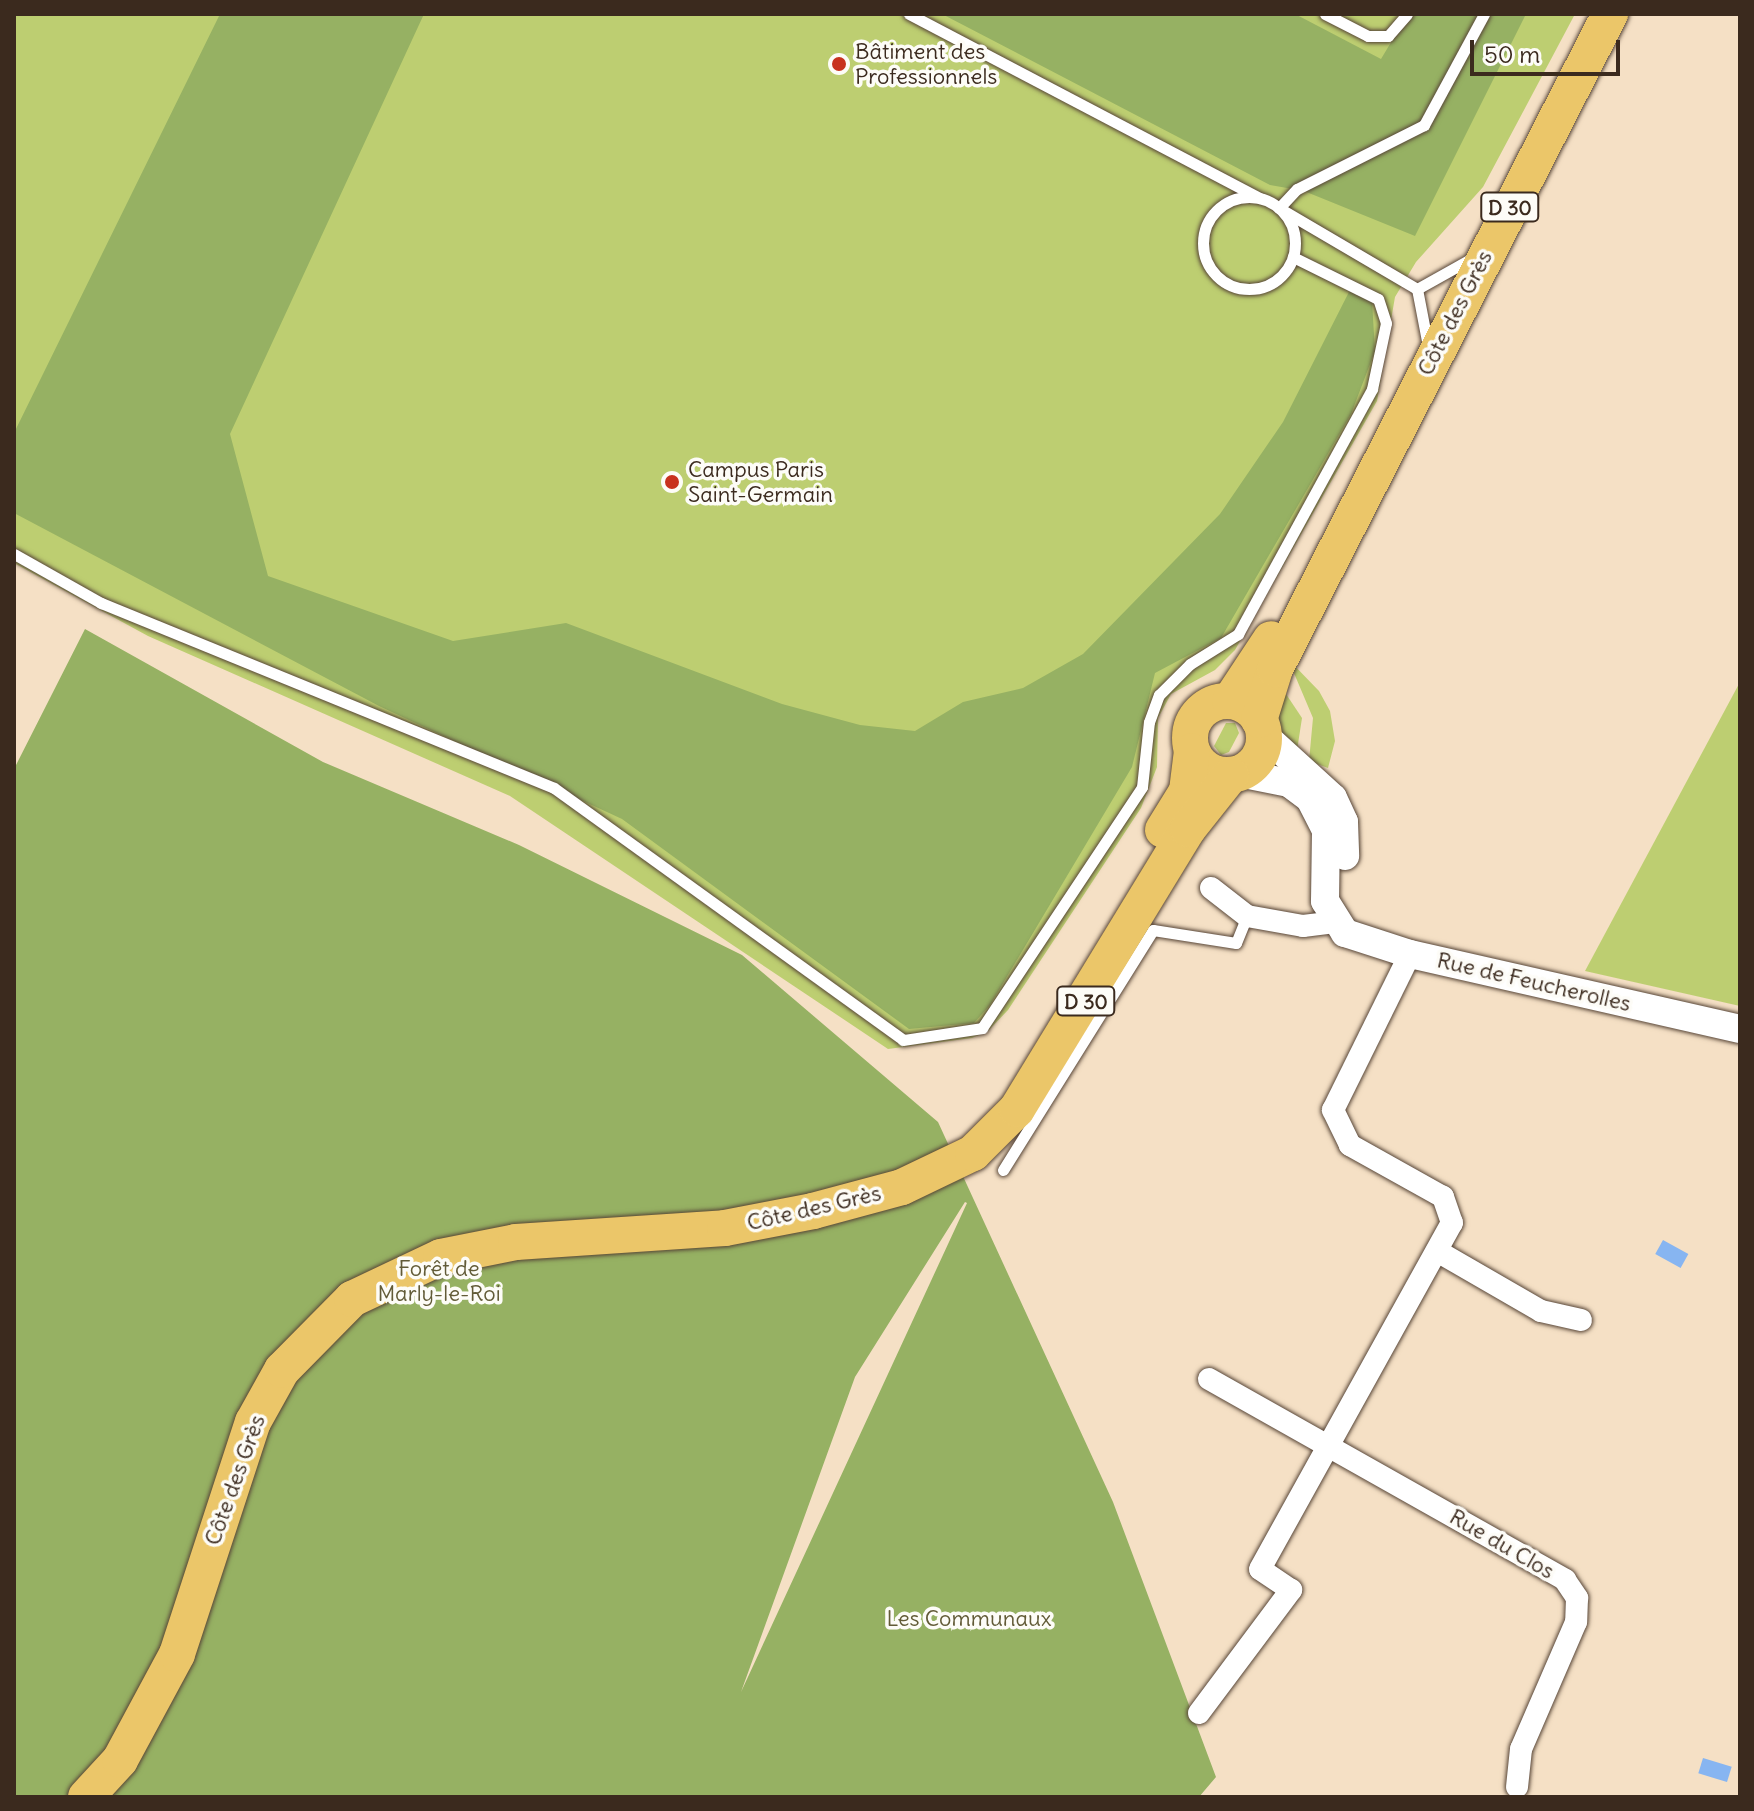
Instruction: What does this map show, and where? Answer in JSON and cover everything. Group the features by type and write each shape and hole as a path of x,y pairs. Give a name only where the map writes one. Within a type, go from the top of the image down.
{"main road":[{"name":"Côte des Grès","path":"1251,719 1430,361 1610,14"},
{"path":"1217,702 1251,719 1260,755 1235,774 1207,770 1192,751 1189,739 1197,715 1217,702"},
{"name":"Côte des Grès","path":"902,1187 998,1113 1022,1077 1187,791 1192,751"},
{"name":"Côte des Grès","path":"86,1797 120,1760 172,1666 253,1422 282,1370 352,1299 441,1257 516,1242 725,1228 902,1187 973,1153 1017,1109 1188,829 1235,774"}],"street":[{"path":"1251,719 1324,787 1344,822 1346,852 1334,919"},
{"path":"1235,774 1289,783 1310,799 1326,830 1325,901 1334,919"},
{"path":"1211,888 1247,916 1303,926 1334,919"},
{"name":"Rue de Feucherolles","path":"1334,919 1345,933 1410,954 1740,1029"},
{"path":"1199,1713 1291,1590 1260,1569 1452,1223 1443,1197 1417,1178 1411,1181 1350,1145 1333,1110 1410,954"},
{"path":"1437,1251 1541,1311 1581,1320"},
{"name":"Rue du Clos","path":"1209,1379 1565,1580 1577,1598 1576,1622 1521,1749 1517,1787"}],"lane":[{"path":"909,14 1279,208 1417,289 1430,361"},
{"path":"1325,14 1368,36 1388,36 1407,14"},
{"path":"1279,208 1297,189 1424,125 1484,14"},
{"path":"1259,198 1232,200 1211,217 1203,248 1211,269 1228,284 1251,289 1277,279 1293,257 1293,231 1279,208"},
{"path":"1417,289 1488,249"},
{"path":"14,554 101,603 554,788 903,1040 982,1028 1142,787 1149,722 1159,695 1190,664 1238,634 1372,389 1386,323 1378,299 1293,257"},
{"path":"1003,1170 1153,930 1236,943 1247,916"}],"green space":[{"name":"Campus Paris Saint-Germain","path":"14,14 1575,14 1483,187 1416,262 1395,297 1377,401 1235,650 1215,670 1171,694 1158,718 1157,767 1141,808 1008,1010 988,1031 972,1038 888,1049 510,796 148,636 14,563"},
{"path":"220,14 424,14 230,434 268,576 453,641 566,623 782,704 860,725 915,731 963,702 1023,688 1083,654 1220,514 1283,422 1350,290 1372,301 1375,351 1351,414 1221,638 1155,673 1132,767 990,1005 974,1023 909,1029 622,819 379,706 14,513 14,433"},
{"path":"942,14 1295,14 1381,59 1408,14 1526,14 1415,236 1304,191 1270,185"},
{"name":"Forêt de Marly-le-Roi","path":"85,629 323,762 519,845 742,955 938,1122 1113,1502 1216,1777 1199,1797 14,1797 14,769","holes":["967,1203 741,1692 855,1377"]},
{"path":"1288,659 1319,691 1330,711 1335,741 1328,768 1309,761 1313,718"},
{"path":"1740,682 1740,1006 1585,971"},
{"path":"1282,688 1302,718 1296,757 1274,734"},
{"path":"1226,723 1235,723 1239,733 1229,752 1221,755 1214,746"}],"water":[{"path":"1663,1240 1688,1254 1681,1268 1655,1254"},
{"path":"1703,1758 1732,1767 1727,1782 1698,1773"}],"place":[{"name":"Bâtiment des Professionnels","path":"839,64"},
{"name":"Campus Paris Saint-Germain","path":"672,482"}],"park label":[{"name":"Les Communaux","path":"969,1619"}]}
